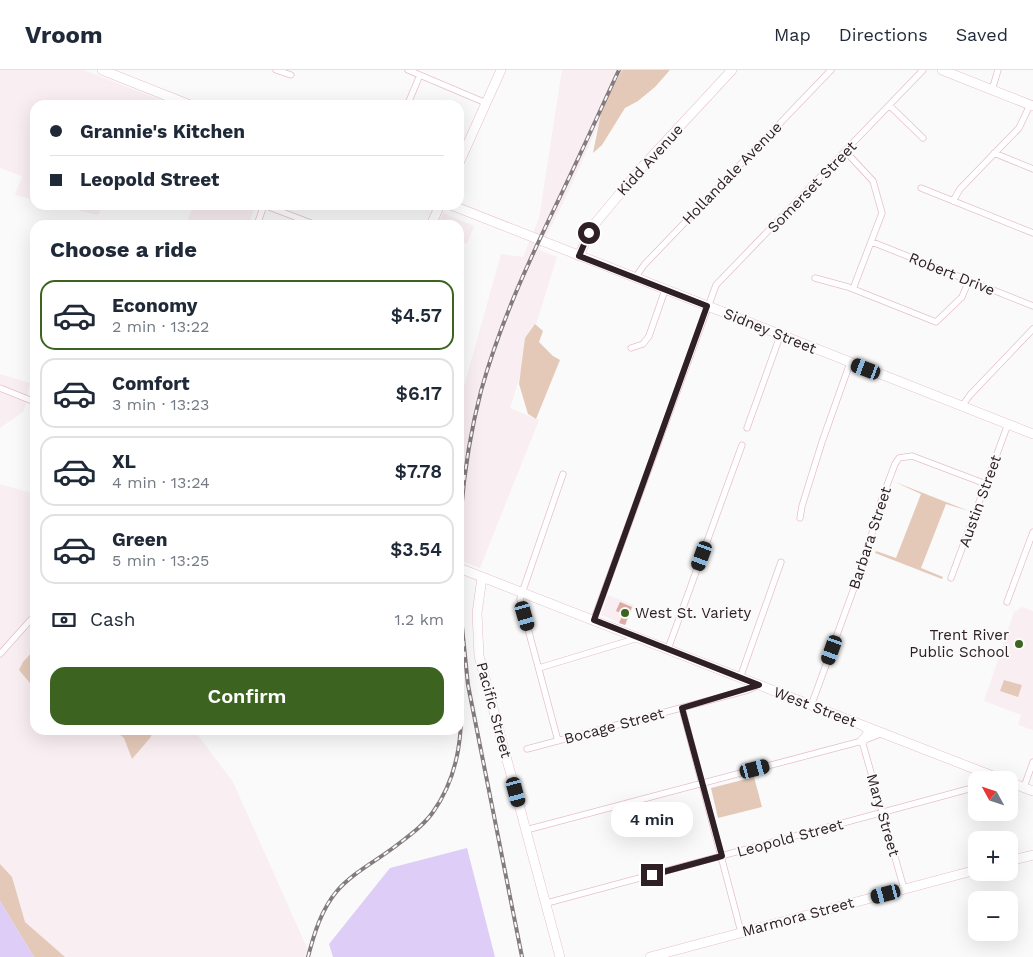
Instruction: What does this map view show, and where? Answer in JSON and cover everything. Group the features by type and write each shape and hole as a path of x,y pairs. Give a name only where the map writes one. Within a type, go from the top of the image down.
{"street":[{"path":"102,70 177,100"},
{"path":"276,70 291,75"},
{"path":"408,70 486,104"},
{"path":"464,153 501,70"},
{"name":"Kidd Avenue","path":"579,256 589,233 598,219 643,166 732,70"},
{"name":"Hollandale Avenue","path":"635,278 644,265 831,70"},
{"name":"Somerset Street","path":"594,620 716,285 923,70"},
{"path":"942,70 1032,105 1018,128 960,189 953,201"},
{"path":"992,90 998,70"},
{"path":"409,100 420,75"},
{"path":"890,106 923,138"},
{"path":"846,152 873,181 882,213 853,289"},
{"path":"994,153 1033,169"},
{"path":"921,188 1033,233"},
{"path":"277,210 303,220"},
{"name":"Sidney Street","path":"464,210 1033,434"},
{"name":"Robert Drive","path":"872,242 1033,306"},
{"path":"815,278 853,289 936,322 962,297 969,280"},
{"path":"631,348 639,346 646,340 652,330 665,290"},
{"path":"962,406 970,395 1033,329"},
{"path":"747,428 780,336"},
{"path":"800,518 822,442 850,363"},
{"path":"0,388 30,400"},
{"name":"Austin Street","path":"952,578 1008,424"},
{"path":"668,649 742,445"},
{"name":"Barbara Street","path":"811,706 865,558 881,501 895,464 905,456 912,456 986,484"},
{"path":"558,741 520,599 563,474"},
{"path":"1007,602 1033,532"},
{"path":"740,678 781,562"},
{"name":"West Street","path":"464,570 980,771"},
{"name":"Pacific Street","path":"482,578 477,612 479,656 560,957"},
{"path":"0,654 30,621"},
{"path":"539,668 638,638"},
{"name":"Bocage Street","path":"527,749 682,708 759,685"},
{"path":"682,708 742,932"},
{"path":"862,741 868,734 864,726"},
{"path":"526,830 862,741 883,733"},
{"name":"Mary Street","path":"862,741 904,889"},
{"path":"1024,787 1033,762"},
{"path":"1018,785 1033,791"},
{"name":"Leopold Street","path":"547,904 968,789"},
{"path":"1018,859 1033,855"},
{"name":"Marmora Street","path":"650,957 968,872"}],"shaded area":[{"path":"0,70 84,70 160,100 30,100 30,199 15,195 22,176 0,168"},
{"path":"562,70 624,70 564,201 539,250 557,257 510,408 539,420 480,568 464,562 464,386 501,254 523,257 539,218"},
{"path":"622,70 670,70 655,87 638,101 625,108 602,145 593,153 602,108"},
{"path":"76,210 100,210 98,215"},
{"path":"191,210 254,210 250,220 188,220"},
{"path":"443,213 460,220 440,220"},
{"path":"464,222 474,226 467,244 464,243"},
{"path":"535,324 543,331 539,342 553,356 560,360 536,419 528,414 519,384 525,338"},
{"path":"0,374 30,383 24,411 0,428"},
{"path":"895,482 969,511 946,504 921,568 943,577 942,579 875,553 876,551 896,558 921,494"},
{"path":"0,484 30,493 30,735 198,735 233,782 311,957 34,957 0,901"},
{"path":"608,595 634,605 626,625 601,615"},
{"name":"Trent River Public School","path":"1022,607 1033,611 1033,730 1018,725 1021,715 984,701 1014,612"},
{"path":"30,654 30,683 19,670"},
{"path":"1004,680 1022,685 1018,697 1000,691"},
{"path":"120,735 152,735 132,759 124,738"},
{"path":"754,777 762,807 718,818 711,788"},
{"path":"467,848 495,957 333,957 329,944 390,868"},
{"path":"0,864 12,877 25,922 65,957 34,957 0,901"},
{"path":"0,901 34,957 0,957"}],"building":[{"name":"West St. Variety","path":"620,602 632,607 625,625 619,623 623,614 616,611"}],"railway":[{"path":"464,480 476,410 488,367 505,319 524,273 619,70"},
{"path":"464,646 468,685 522,957"},
{"path":"308,957 322,914 331,898 343,884 390,851 416,830 433,812 442,797 455,766 460,735"}],"place":[{"name":"West St. Variety","path":"625,613"},
{"name":"Trent River Public School","path":"1019,644"}],"route":[{"path":"589,233 579,256 707,306 594,620 759,685 748,690 682,708 722,856 652,875"}]}
